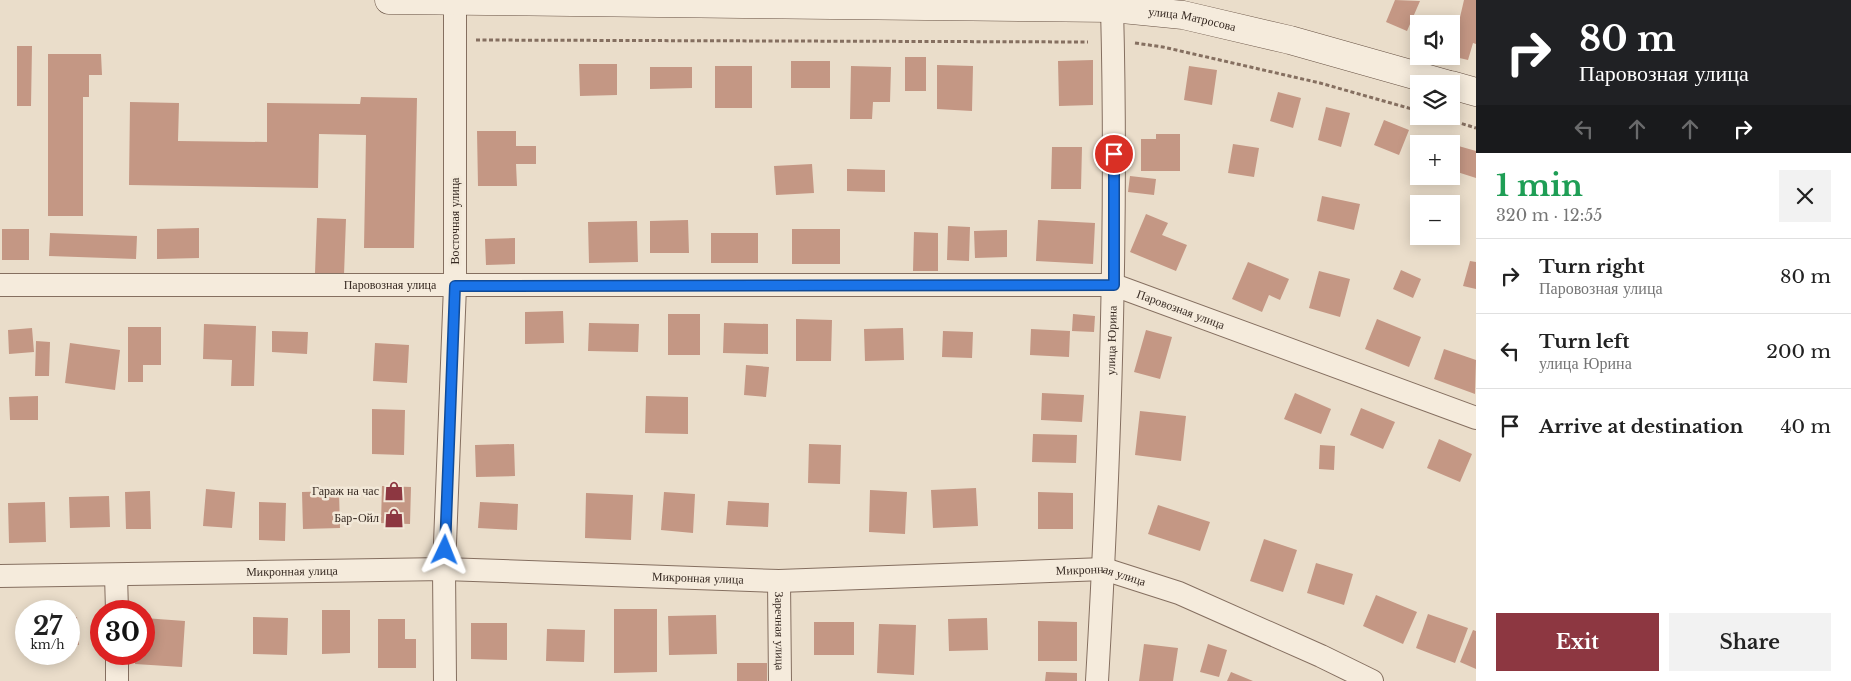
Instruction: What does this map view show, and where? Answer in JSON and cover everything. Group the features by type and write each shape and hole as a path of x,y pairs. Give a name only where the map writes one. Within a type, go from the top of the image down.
{"street":[{"name":"улица Матросова","path":"389,0 1112,4 1193,18 1290,40 1414,75"},
{"name":"Восточная улица","path":"445,681 444,569 455,286 455,0"},
{"name":"улица Юрина","path":"1097,681 1104,569 1114,285 1112,4"},
{"path":"1460,88 1476,92"},
{"name":"Паровозная улица","path":"0,285 1114,285 1476,418"},
{"name":"Микронная улица","path":"0,576 444,569 779,581 1104,569 1179,593 1321,656 1372,681"},
{"path":"116,575 116,600"},
{"name":"Заречная улица","path":"779,581 780,681"},
{"path":"117,665 117,681"}],"path":[{"path":"1072,35 1072,42"},
{"path":"469,40 1088,42"},
{"path":"1135,43 1163,47 1320,83 1410,108"},
{"path":"1460,123 1476,128"}],"building":[{"path":"1395,0 1420,1 1414,15 1410,15 1410,24 1407,31 1386,22"},
{"path":"1464,0 1476,0 1476,44 1473,43 1468,60 1460,58 1460,17"},
{"path":"17,46 32,46 31,106 17,106"},
{"path":"48,54 101,54 102,75 89,75 89,97 83,97 83,216 48,216"},
{"path":"905,57 926,57 926,91 905,91"},
{"path":"1093,60 1093,105 1059,106 1058,61"},
{"path":"791,61 830,61 830,88 791,88"},
{"path":"579,64 617,64 617,95 580,96"},
{"path":"937,65 973,66 972,111 937,109"},
{"path":"715,66 752,66 752,108 715,108"},
{"path":"851,66 891,67 890,102 873,102 872,119 850,119"},
{"path":"1189,66 1217,70 1212,105 1184,100"},
{"path":"650,67 692,67 692,88 650,89"},
{"path":"1278,92 1301,98 1293,128 1270,121"},
{"path":"361,97 417,98 414,248 364,248 366,135 319,134 318,188 129,185 130,102 179,103 178,141 267,142 267,103 360,104"},
{"path":"1326,107 1350,113 1341,147 1318,140"},
{"path":"1384,120 1409,130 1399,155 1374,145"},
{"path":"477,131 516,131 516,146 536,146 536,164 516,164 517,186 478,186"},
{"path":"1156,134 1180,134 1180,171 1141,171 1141,139 1156,139"},
{"path":"1233,144 1259,148 1254,177 1228,173"},
{"path":"1460,146 1476,151 1476,178 1460,173"},
{"path":"1052,147 1082,147 1081,189 1051,189"},
{"path":"812,164 814,193 776,195 774,166"},
{"path":"847,169 885,170 885,192 847,191"},
{"path":"1130,176 1156,179 1154,195 1128,192"},
{"path":"1322,196 1360,204 1354,230 1317,221"},
{"path":"1146,214 1168,223 1162,235 1187,245 1176,271 1130,252"},
{"path":"317,218 346,219 344,275 315,273"},
{"path":"688,220 689,253 650,253 650,221"},
{"path":"1038,220 1095,223 1093,264 1036,261"},
{"path":"637,221 638,262 589,263 588,222"},
{"path":"948,226 970,227 969,261 947,260"},
{"path":"199,228 199,258 157,259 157,229"},
{"path":"2,229 29,229 29,260 2,260"},
{"path":"792,229 840,229 840,264 792,264"},
{"path":"1007,230 1007,257 975,258 974,231"},
{"path":"914,232 938,233 938,271 913,271"},
{"path":"50,233 137,236 136,259 49,256"},
{"path":"711,233 758,233 758,263 711,263"},
{"path":"515,238 515,264 486,265 485,239"},
{"path":"1470,261 1476,262 1476,289 1463,286"},
{"path":"1248,262 1289,279 1280,300 1269,295 1262,312 1232,299"},
{"path":"1401,270 1421,279 1413,298 1393,289"},
{"path":"1319,271 1350,279 1340,317 1309,308"},
{"path":"563,311 564,343 525,344 525,312"},
{"path":"668,314 700,314 700,355 668,355"},
{"path":"1073,314 1095,316 1094,332 1072,331"},
{"path":"796,319 832,320 831,361 796,361"},
{"path":"1377,319 1421,337 1409,367 1365,349"},
{"path":"589,323 639,324 638,352 588,351"},
{"path":"724,323 768,324 768,354 723,353"},
{"path":"204,324 256,326 254,386 231,386 232,360 203,359"},
{"path":"128,327 161,327 161,365 143,365 143,382 128,382"},
{"path":"32,328 34,352 9,354 8,330"},
{"path":"903,328 904,360 865,361 864,329"},
{"path":"1031,329 1070,331 1069,357 1030,355"},
{"path":"1146,330 1172,337 1160,379 1134,372"},
{"path":"272,331 308,332 307,354 272,352"},
{"path":"943,331 973,332 972,358 942,357"},
{"path":"36,341 50,342 49,376 35,376"},
{"path":"70,343 120,350 115,390 65,383"},
{"path":"375,343 409,345 407,383 373,381"},
{"path":"1444,349 1476,360 1475,394 1434,379"},
{"path":"746,365 769,367 766,397 744,395"},
{"path":"1042,393 1084,395 1082,422 1041,420"},
{"path":"1295,393 1331,409 1321,434 1284,419"},
{"path":"38,396 38,420 10,420 9,397"},
{"path":"646,396 688,397 688,434 645,433"},
{"path":"1361,408 1395,422 1383,449 1350,435"},
{"path":"372,409 405,410 404,455 372,454"},
{"path":"1140,411 1186,416 1181,461 1135,455"},
{"path":"1033,434 1077,435 1076,463 1032,462"},
{"path":"1439,439 1472,454 1460,482 1427,468"},
{"path":"514,444 515,476 476,477 475,445"},
{"path":"809,444 841,445 840,484 808,483"},
{"path":"1320,445 1335,446 1334,470 1319,469"},
{"path":"382,486 411,487 410,524 381,523"},
{"path":"976,488 978,526 933,528 931,490"},
{"path":"206,489 235,492 232,528 203,526"},
{"path":"870,490 907,492 905,534 869,532"},
{"path":"150,491 151,529 126,529 125,492"},
{"path":"339,491 340,528 303,529 302,492"},
{"path":"664,492 695,494 693,533 661,530"},
{"path":"1038,492 1073,493 1073,529 1038,529"},
{"path":"586,493 633,495 631,540 585,538"},
{"path":"109,496 110,527 70,528 69,497"},
{"path":"728,501 769,503 768,527 726,525"},
{"path":"45,502 46,542 9,543 8,503"},
{"path":"259,502 286,503 285,541 259,540"},
{"path":"480,502 518,504 517,530 478,528"},
{"path":"1158,505 1210,522 1200,551 1148,534"},
{"path":"1264,539 1297,550 1283,592 1250,581"},
{"path":"1316,563 1353,574 1344,605 1307,593"},
{"path":"1376,595 1417,612 1403,644 1363,626"},
{"path":"614,609 657,609 657,672 614,673"},
{"path":"322,610 350,610 350,653 322,654"},
{"path":"1428,614 1468,628 1455,663 1416,648"},
{"path":"716,615 717,654 669,655 668,616"},
{"path":"253,617 288,618 287,655 253,654"},
{"path":"987,618 988,650 949,651 948,619"},
{"path":"155,619 185,621 182,667 151,665 155,665"},
{"path":"378,619 405,619 405,639 416,639 416,668 378,668"},
{"path":"1038,621 1077,622 1077,661 1038,661"},
{"path":"814,622 854,622 854,655 814,655"},
{"path":"471,623 507,623 507,660 471,659"},
{"path":"879,624 916,625 914,675 877,673"},
{"path":"547,629 585,630 584,662 546,661"},
{"path":"1473,630 1476,631 1476,669 1460,662"},
{"path":"1144,644 1178,648 1173,681 1139,681"},
{"path":"1208,644 1227,650 1219,677 1200,672"},
{"path":"737,663 767,663 767,681 737,681"},
{"path":"1046,672 1077,673 1077,681 1045,681"},
{"path":"1231,672 1253,681 1227,681"}],"place":[{"name":"Гараж на час","path":"394,491"},
{"name":"Бар-Ойл","path":"394,518"}],"route":[{"path":"445,550 455,286 1114,285 1114,154"}]}
